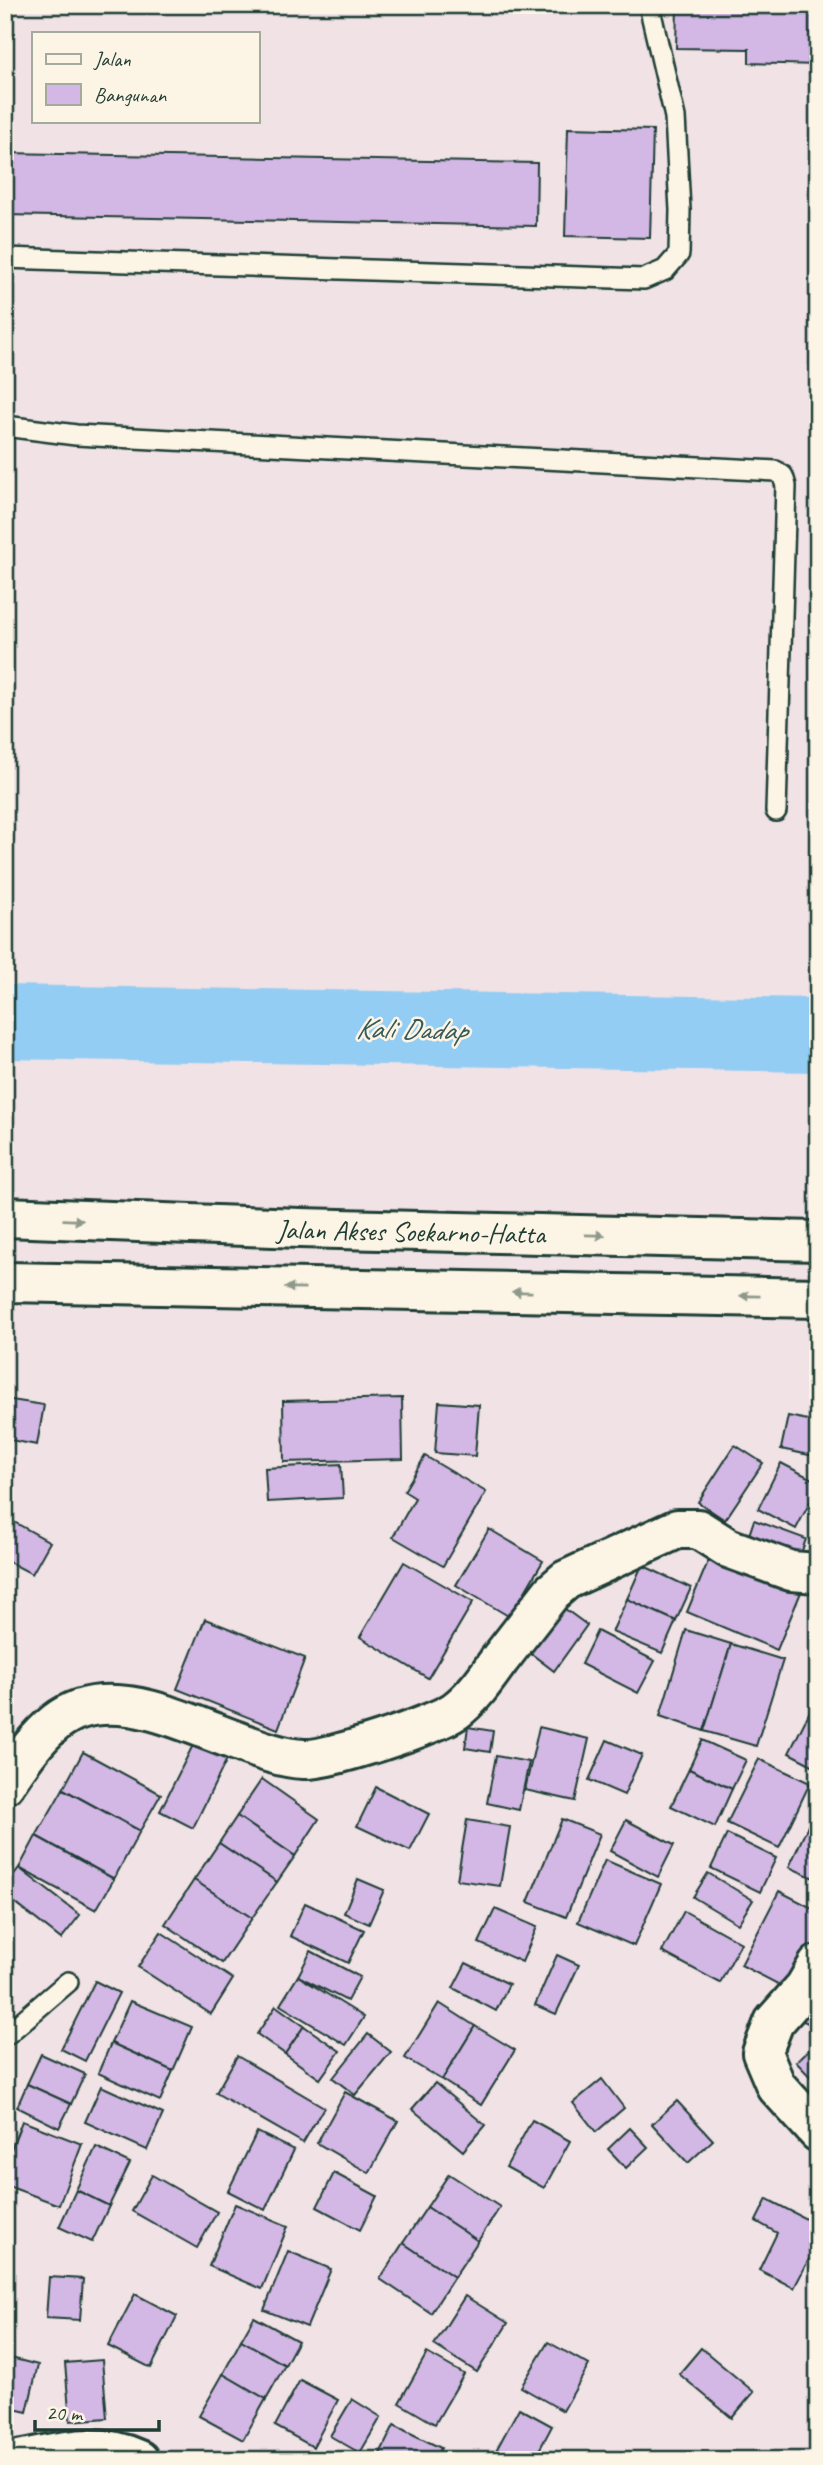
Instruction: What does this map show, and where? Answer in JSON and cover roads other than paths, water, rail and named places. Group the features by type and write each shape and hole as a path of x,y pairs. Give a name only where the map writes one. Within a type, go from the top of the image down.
{"main road":[{"name":"Jalan Akses Soekarno-Hatta","path":"5,1217 286,1228 818,1241"},
{"name":"Jalan Akses Soekarno-Hatta","path":"5,1282 818,1298"},
{"path":"5,1784 28,1751 57,1721 84,1708 116,1704 144,1709 268,1752 305,1759 332,1756 439,1720 456,1710 477,1690 552,1592 566,1580 677,1530 698,1529 728,1548 790,1571 818,1573"},
{"path":"818,1965 805,1987 774,2022 762,2053 776,2086 818,2132"},
{"path":"19,2460 85,2448 106,2448 139,2460"}],"lane":[{"path":"5,258 644,279 666,270 679,254 680,210 675,117 649,5"},
{"path":"5,426 76,435 776,471 783,477 786,486 776,811"},
{"path":"5,2036 68,1982"}],"waterway":[{"name":"Kali Dadap","path":"5,1022 818,1035"}]}
